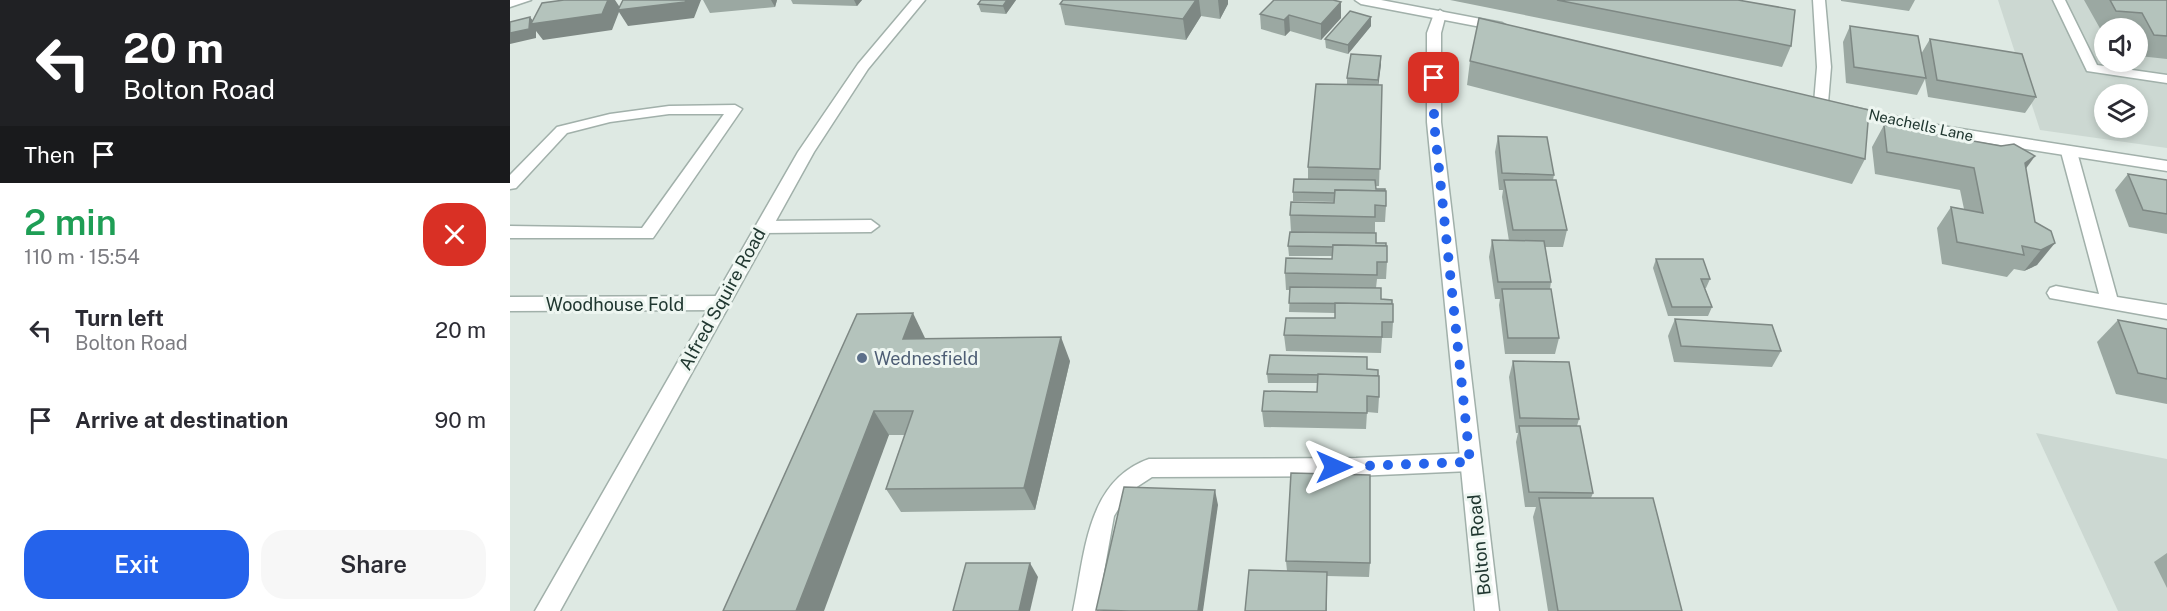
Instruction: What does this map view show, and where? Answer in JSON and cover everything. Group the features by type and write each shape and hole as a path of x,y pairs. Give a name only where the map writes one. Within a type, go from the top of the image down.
{"street":[{"path":"510,3 525,0"},
{"name":"Alfred Squire Road","path":"547,611 762,227 838,103 863,67 919,0"},
{"path":"1361,0 1513,29"},
{"name":"Neachells Lane","path":"1819,0 1824,67 1815,102 1942,131 2167,166"},
{"path":"2059,0 2092,68 2167,79"},
{"name":"Bolton Road","path":"1440,14 1434,33 1434,122 1487,611"},
{"path":"510,184 562,130 610,118 669,110 735,109 647,234 510,232"},
{"path":"2070,152 2110,302"},
{"path":"762,227 871,226"},
{"path":"2056,293 2167,312"},
{"name":"Woodhouse Fold","path":"510,304 721,303"},
{"path":"1085,611 1104,514 1122,485 1149,468 1356,467 1470,462"}],"shaded area":[{"path":"1998,0 2167,0 2167,148 2096,138 2148,138 2148,84 2094,84 2094,138 2040,130"},
{"path":"2036,433 2167,459 2167,611 2118,611"}],"building":[{"path":"564,0 608,0 602,14 531,24 542,3"},
{"path":"623,0 686,0 685,2 618,10"},
{"path":"981,0 1007,0 1003,6 978,4"},
{"path":"1063,0 1196,0 1183,19 1060,4"},
{"path":"1274,0 1341,2 1321,24 1289,15 1284,20 1260,14"},
{"path":"1557,0 1738,0 1795,10 1791,46"},
{"path":"2110,0 2167,0 2167,36 2154,35 2148,24 2148,18 2145,18 2142,13 2116,11"},
{"path":"1350,11 1371,17 1348,45 1325,39"},
{"path":"530,17 529,29 510,33 510,22"},
{"path":"1479,18 1869,110 1865,159 1470,61"},
{"path":"1850,26 1918,36 1926,78 1854,67"},
{"path":"1930,39 2022,54 2036,97 1937,80"},
{"path":"1351,54 1381,56 1378,80 1347,78"},
{"path":"1316,84 1382,85 1380,169 1308,167"},
{"path":"1884,125 2001,146 2014,144 2035,156 2025,163 2035,222 2051,231 2055,243 2041,250 2022,246 2024,255 1957,242 1951,207 1983,213 1974,168 1887,152"},
{"path":"1498,136 1547,137 1554,175 1502,173"},
{"path":"2128,174 2167,180 2167,214 2143,210"},
{"path":"1294,179 1375,180 1376,189 1385,189 1385,191 1293,192"},
{"path":"1504,180 1556,180 1567,230 1513,230"},
{"path":"1335,190 1386,191 1386,206 1375,205 1375,217 1290,215 1291,202 1334,203"},
{"path":"1290,232 1376,233 1376,243 1386,243 1386,246 1288,246"},
{"path":"1492,240 1544,241 1551,282 1498,282"},
{"path":"1333,245 1387,246 1387,262 1377,262 1377,275 1285,273 1286,258 1332,259"},
{"path":"1656,259 1703,259 1710,279 1701,279 1712,307 1672,307"},
{"path":"1290,287 1381,288 1381,299 1392,300 1392,304 1289,303"},
{"path":"1502,289 1551,289 1559,338 1508,338"},
{"path":"1335,303 1393,304 1393,322 1382,322 1382,337 1284,335 1286,318 1335,318"},
{"path":"913,313 903,339 1061,337 1024,488 886,489 913,411 874,411 796,611 723,611 857,314"},
{"path":"1675,319 1772,325 1781,351 1681,346"},
{"path":"2118,320 2167,329 2167,379 2138,373"},
{"path":"1270,355 1367,357 1367,369 1378,370 1378,376 1267,374"},
{"path":"1513,361 1569,362 1579,419 1520,418"},
{"path":"1318,374 1379,376 1379,397 1367,396 1367,413 1262,411 1264,391 1317,392"},
{"path":"1519,426 1580,426 1593,493 1529,492"},
{"path":"1291,473 1370,475 1370,563 1286,561"},
{"path":"1124,487 1215,490 1198,611 1096,610"},
{"path":"1539,498 1653,498 1682,611 1558,611"},
{"path":"966,563 1030,563 1019,611 953,611"},
{"path":"1249,570 1327,572 1326,611 1245,611"}],"place":[{"name":"Wednesfield","path":"862,358"}],"route":[{"path":"1334,467 1470,462 1434,122 1434,78"}]}
